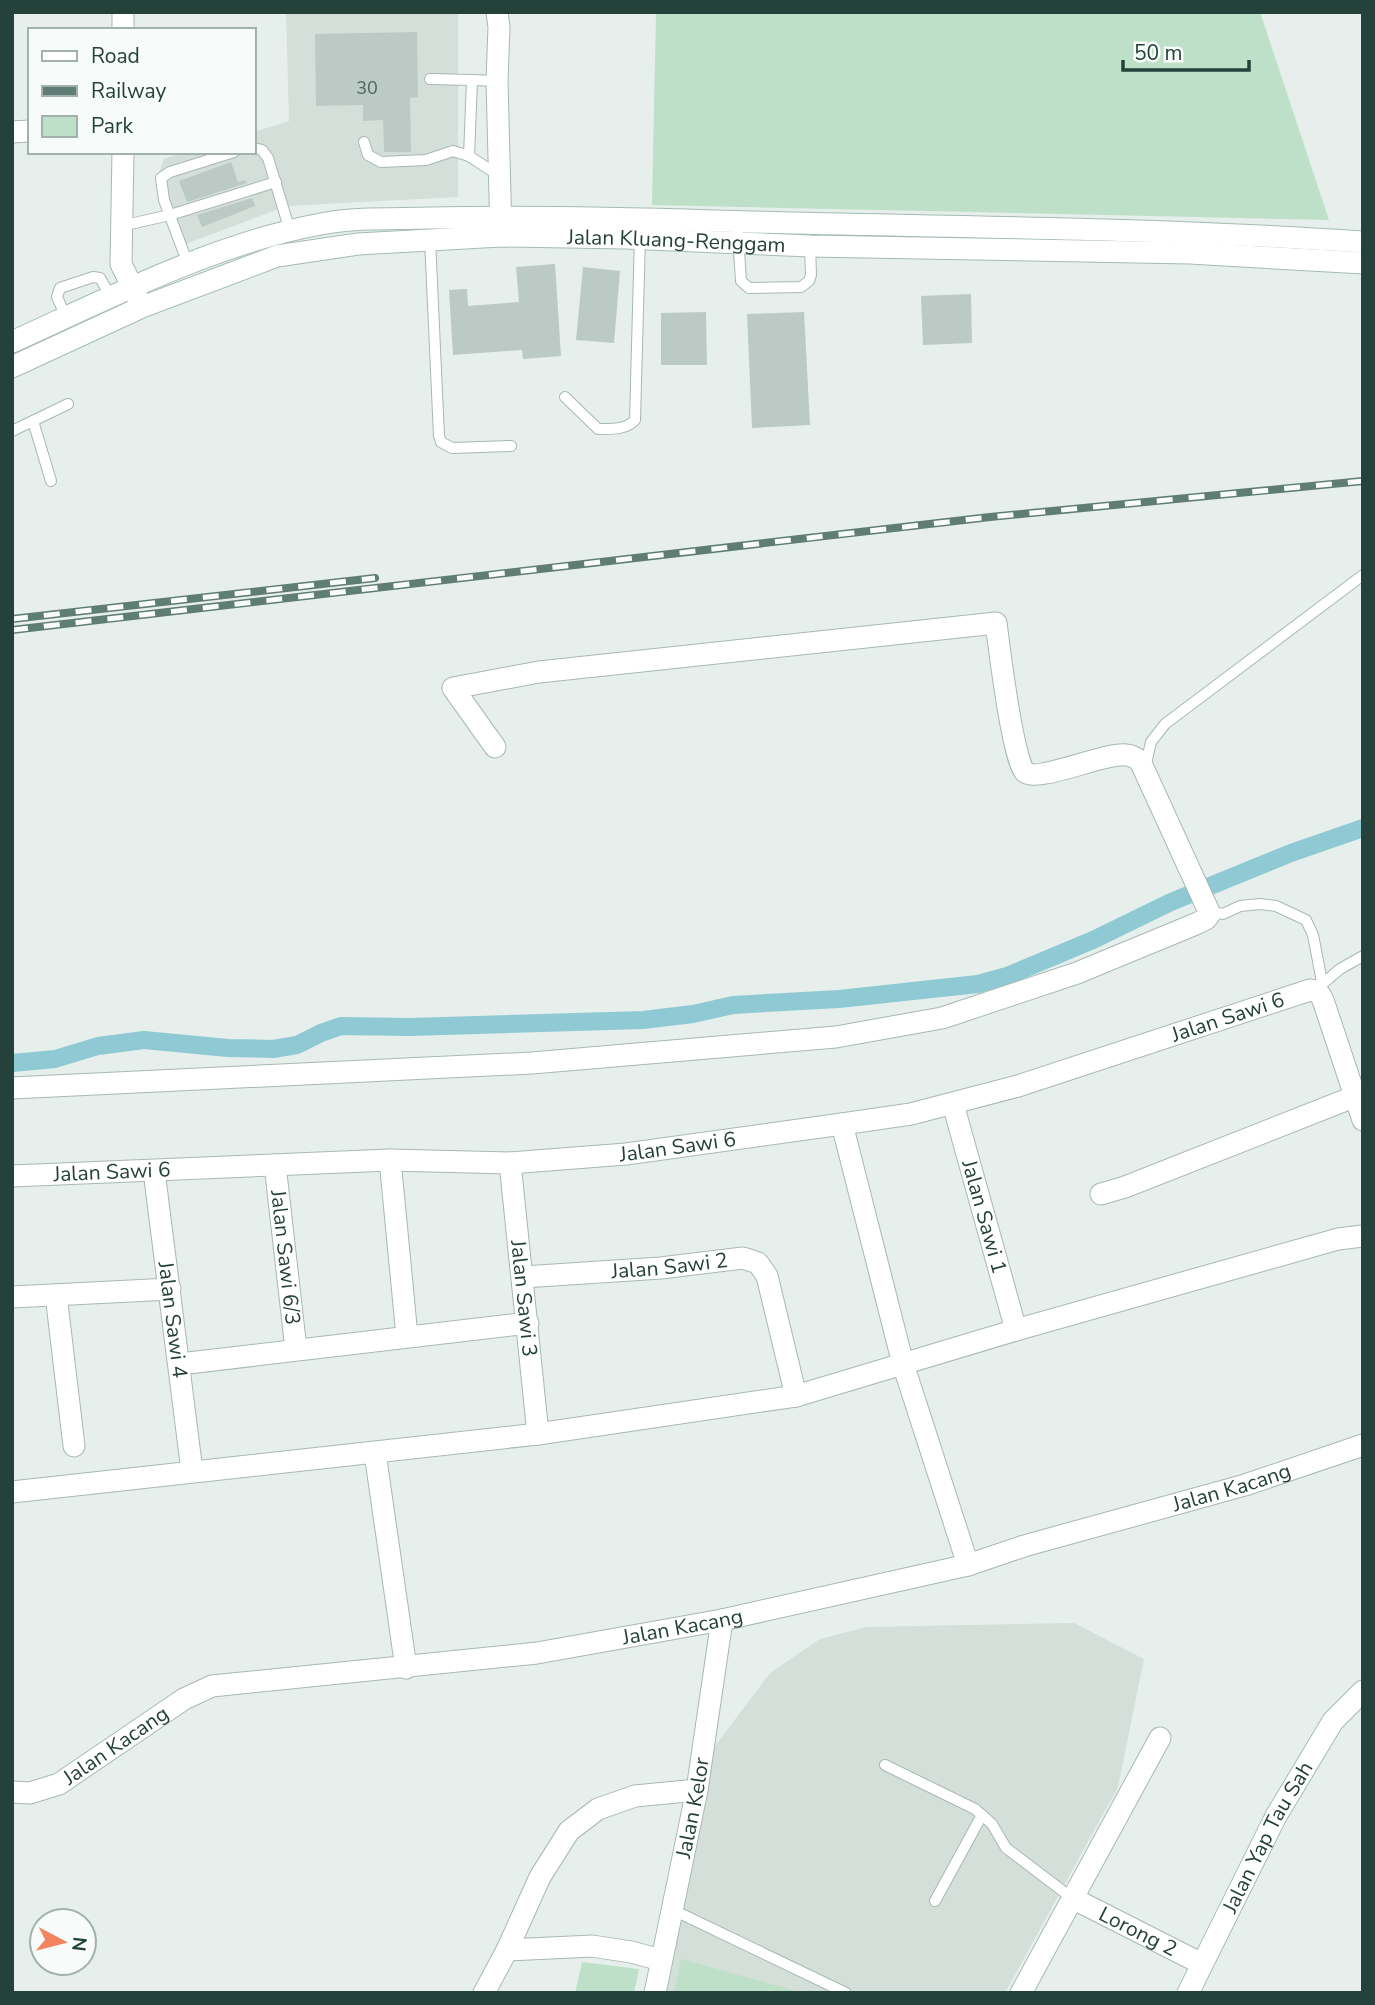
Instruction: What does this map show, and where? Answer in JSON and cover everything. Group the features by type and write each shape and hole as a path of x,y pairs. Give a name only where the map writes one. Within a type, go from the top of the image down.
{"street":[{"path":"497,12 500,227"},
{"path":"123,154 121,264 142,307"},
{"name":"Jalan Kluang-Renggam","path":"12,342 188,264 290,231 336,221 640,229 737,221 1111,230 1282,236 1363,242"},
{"name":"Jalan Kluang-Renggam","path":"12,367 142,307 277,256 358,244 430,239 500,227"},
{"name":"Jalan Kluang-Renggam","path":"640,229 738,243 1190,253 1363,263"},
{"path":"12,1088 532,1063 836,1037 942,1018 1077,973 1206,919 1203,899 1140,761 1123,754 1046,774 1029,775 1024,771 1017,750 996,623 539,672 453,688 495,747"},
{"path":"1320,989 1363,1120"},
{"name":"Jalan Sawi 6","path":"12,1176 390,1160 510,1163 626,1154 842,1124 911,1114 1018,1086 1310,990 1320,989"},
{"path":"1101,1194 1356,1096"},
{"name":"Jalan Sawi 1","path":"953,1104 1017,1330"},
{"path":"842,1124 903,1364 968,1565"},
{"path":"390,1160 407,1336"},
{"name":"Jalan Sawi 3","path":"510,1163 538,1434"},
{"name":"Jalan Sawi 6/3","path":"275,1166 296,1349"},
{"name":"Jalan Sawi 4","path":"155,1171 192,1471"},
{"path":"12,1492 538,1434 796,1396 1338,1239 1363,1237"},
{"name":"Jalan Sawi 2","path":"523,1277 661,1268 743,1258 758,1263 767,1276 796,1396"},
{"path":"12,1297 170,1289"},
{"path":"57,1295 74,1446"},
{"path":"180,1364 528,1323"},
{"name":"Jalan Kacang","path":"12,1792 30,1793 59,1784 196,1692 212,1686 537,1653 722,1620 968,1565 1024,1546 1245,1486 1363,1445"},
{"path":"376,1453 406,1668"},
{"name":"Jalan Kelor","path":"655,1993 697,1790 722,1620"},
{"name":"Jalan Yap Tau Sah","path":"1188,1993 1276,1816 1333,1721 1363,1691"},
{"path":"1021,1993 1160,1738"},
{"path":"484,1993 540,1877 569,1831 598,1810 635,1796 697,1790"},
{"name":"Lorong 2","path":"1072,1898 1202,1964"},
{"path":"506,1950 592,1946 661,1960"}],"lane":[{"path":"430,79 498,81"},
{"path":"469,156 472,80"},
{"path":"364,142 368,155 381,162 426,160 453,150 469,156 498,174"},
{"path":"256,148 262,150 268,159 290,231"},
{"path":"188,264 161,189 161,178 170,172 228,154"},
{"path":"121,226 170,215 276,182"},
{"path":"737,221 741,281 749,288 801,287 811,275 810,246"},
{"path":"565,397 598,429 617,429 631,425 635,420 640,229"},
{"path":"430,239 441,442 452,449 511,446"},
{"path":"66,317 57,297 60,288 93,277 100,278 111,297"},
{"path":"12,431 68,404"},
{"path":"33,421 51,481"},
{"path":"1145,768 1151,742 1165,724 1363,575"},
{"path":"1203,899 1223,914 1240,906 1260,904 1276,906 1306,920 1313,935 1320,989"},
{"path":"1320,989 1340,969 1363,956"},
{"path":"886,1765 975,1809 992,1824 1006,1848 1072,1898"},
{"path":"935,1901 982,1815"},
{"path":"673,1910 846,1993"}],"shaded area":[{"path":"286,13 458,13 458,197 286,206 178,247 157,192 157,178 164,159 179,154 256,154 256,131 289,121"},
{"path":"1074,1623 1144,1659 1118,1787 1005,1993 664,1993 715,1746 770,1673 820,1639 866,1627"}],"green space":[{"path":"656,12 1260,12 1329,220 652,205"},
{"path":"681,1959 800,1992 802,1993 674,1993"},
{"path":"582,1962 639,1969 634,1993 575,1993"}],"building":[{"path":"417,32 418,97 410,98 411,152 384,152 383,120 363,121 363,105 316,106 315,34"},
{"path":"231,162 238,182 245,180 247,183 187,202 179,181"},
{"path":"252,198 255,206 202,227 197,215"},
{"path":"555,264 561,356 523,359 522,350 453,355 449,290 467,289 468,306 519,302 516,267"},
{"path":"583,267 620,271 614,343 576,340"},
{"path":"971,294 972,343 923,345 921,296"},
{"path":"706,312 707,365 661,365 661,313"},
{"path":"804,312 810,425 752,428 747,314"}],"waterway":[{"path":"12,1063 55,1059 98,1046 144,1040 228,1048 273,1049 297,1045 341,1026 410,1027 643,1020 693,1014 733,1005 839,999 978,984 1007,976 1093,940 1171,902 1291,853 1363,828"}],"railway":[{"path":"12,630 990,517 1363,481"},
{"path":"12,619 375,578"}]}
